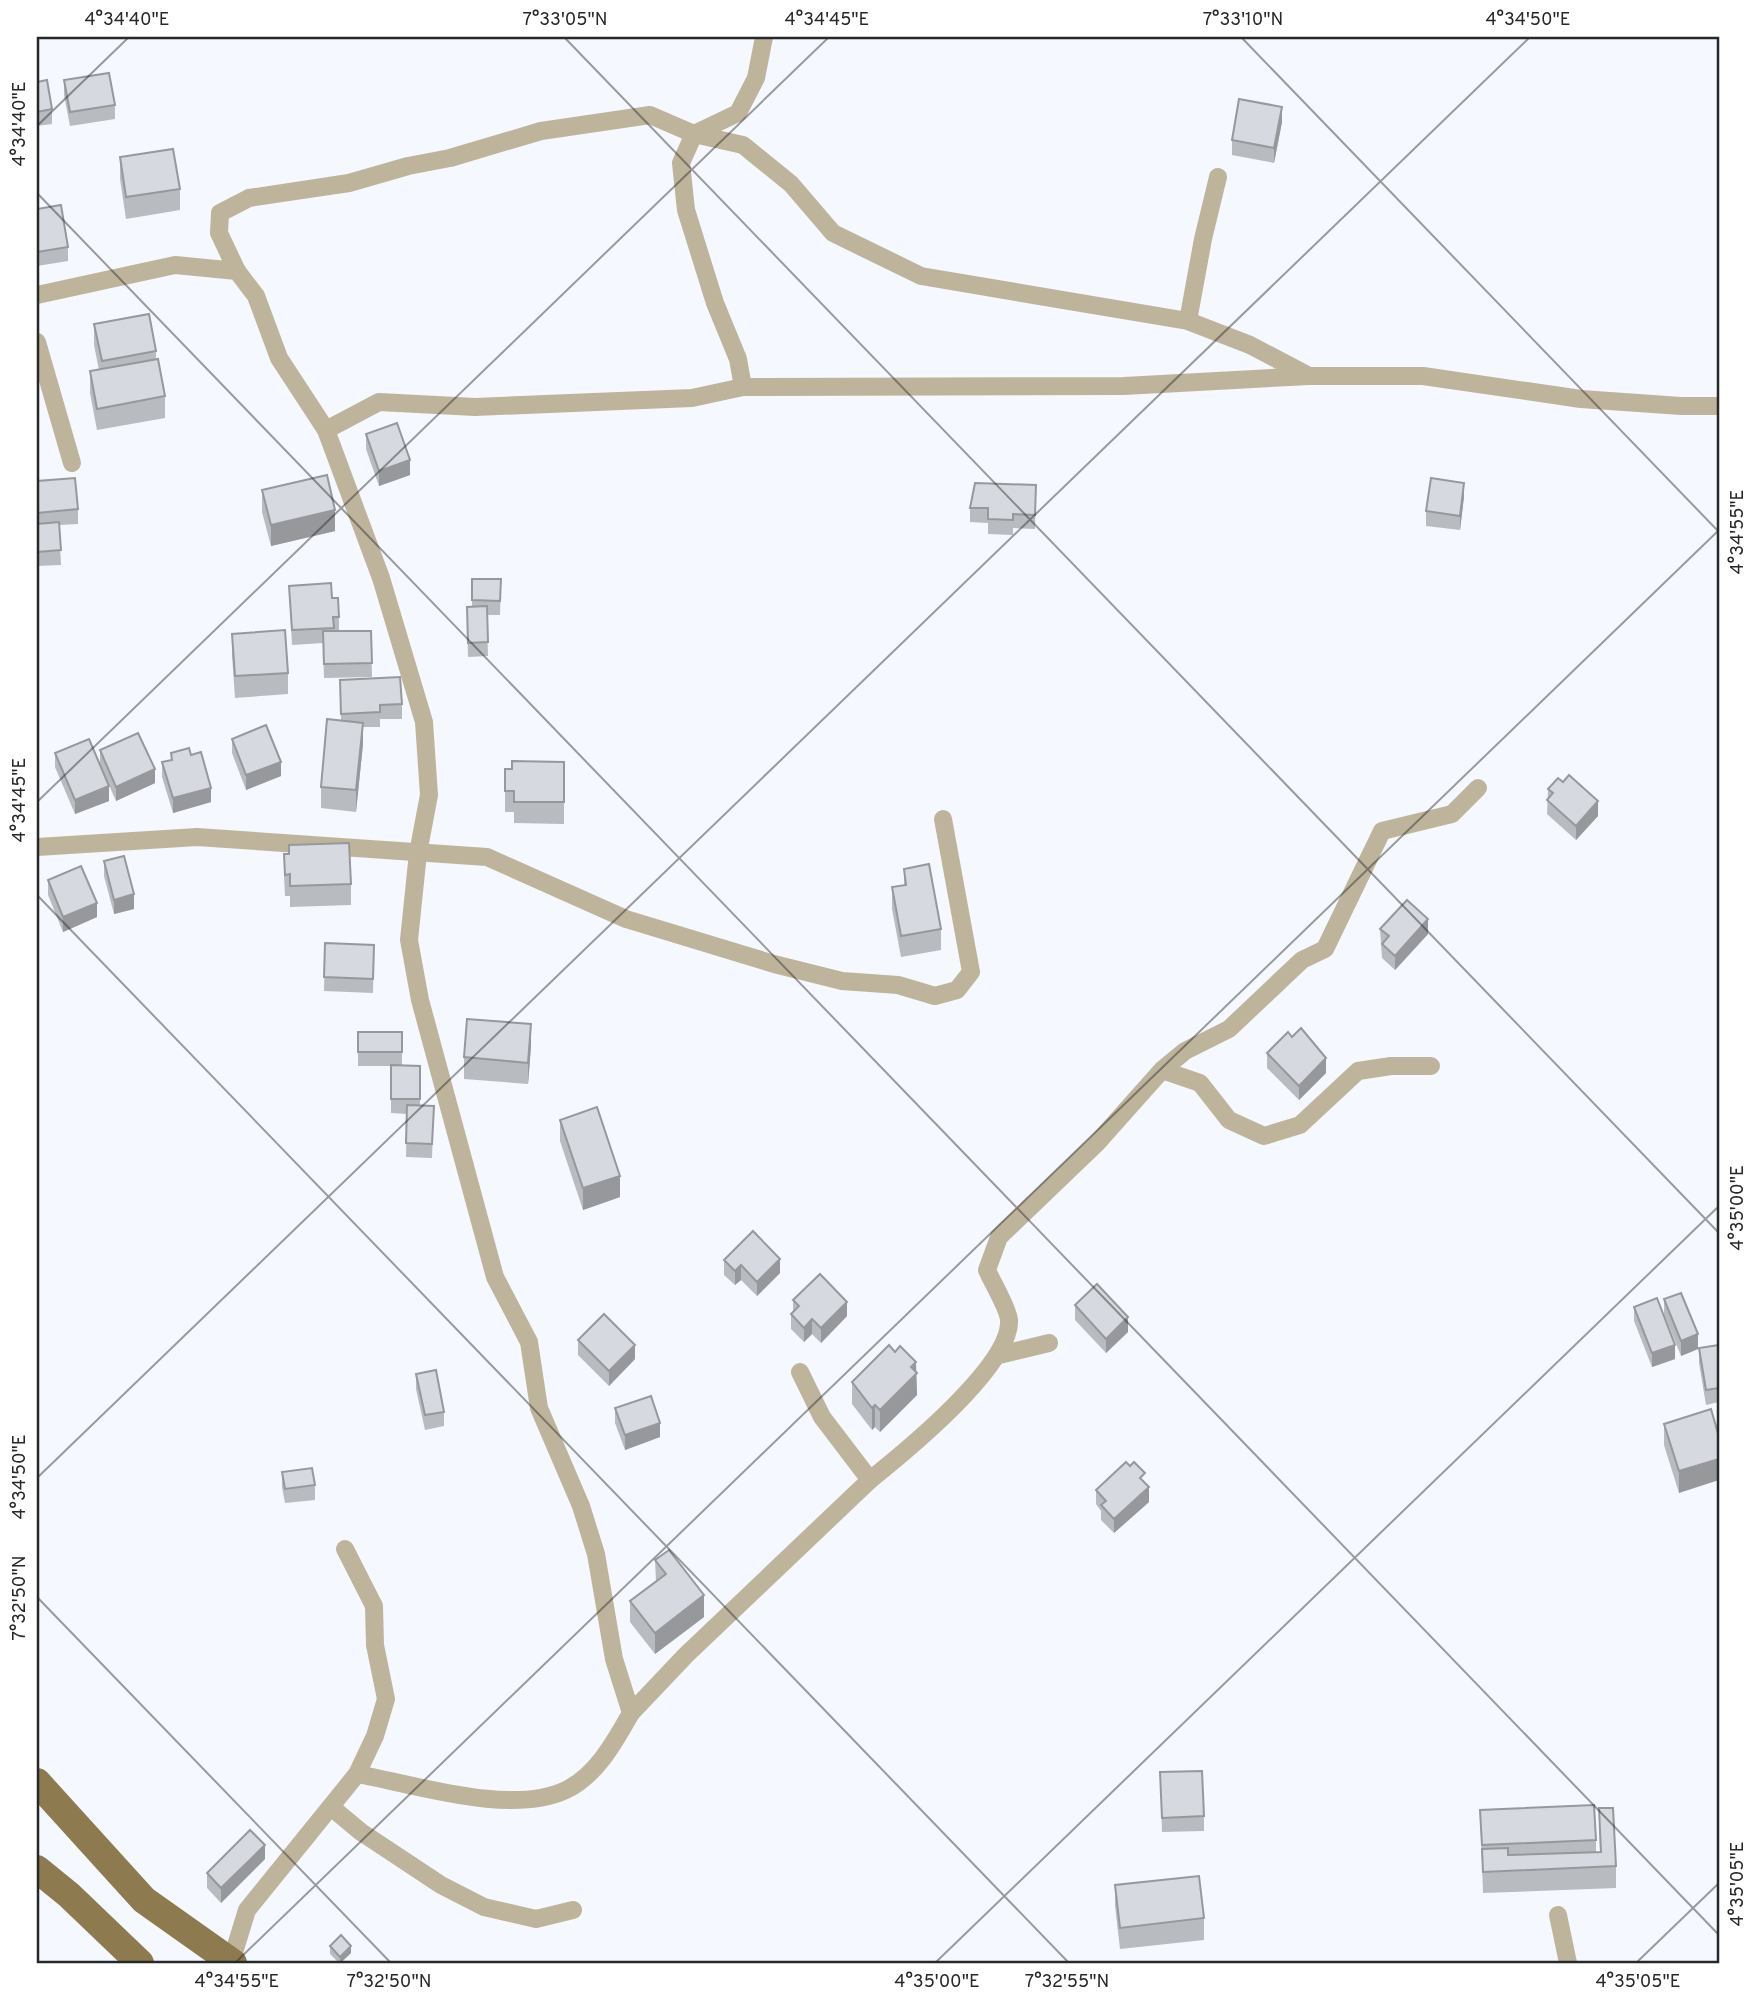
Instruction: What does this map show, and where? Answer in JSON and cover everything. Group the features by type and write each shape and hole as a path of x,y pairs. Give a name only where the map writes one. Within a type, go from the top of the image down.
{"main road":[{"path":"37,1782 144,1900 232,1963"},
{"path":"37,1869 69,1895 141,1963"}],"street":[{"path":"743,387 737,359 715,303 687,210 681,163 694,134 738,113 756,78 764,37"},
{"path":"631,1713 614,1659 596,1554 581,1506 539,1408 529,1342 495,1277 420,1000 409,940 418,853 429,795 424,722 381,578 326,430 279,358 256,296 237,271 219,233 220,213 250,198 349,183 408,166 450,158 541,131 650,115 694,134 743,145 791,184 833,233 921,276 1188,321 1250,345 1309,376"},
{"path":"1188,321 1202,239 1218,177"},
{"path":"37,295 175,265 237,271"},
{"path":"37,342 72,463"},
{"path":"326,430 379,402 475,407 692,398 743,387 1124,386 1309,376 1423,376 1581,399 1681,407 1719,405"},
{"path":"357,1774 485,1799 534,1801 569,1789 605,1757 631,1713 686,1655 870,1480 915,1444 999,1356 1009,1320 987,1270 999,1237 1097,1143 1162,1070 1185,1051 1228,1029 1303,960 1325,949 1382,831 1451,814 1478,788"},
{"path":"37,847 197,837 486,857 626,919 808,973 842,981 898,985 935,996 957,990 971,972 943,819"},
{"path":"1162,1070 1200,1083 1229,1121 1264,1136 1300,1125 1358,1072 1391,1066 1431,1066"},
{"path":"999,1356 1049,1343"},
{"path":"800,1372 822,1417 870,1480"},
{"path":"232,1963 247,1910 357,1774 375,1736 386,1699 375,1644 374,1606 345,1549"},
{"path":"331,1807 361,1832 441,1885 484,1907 536,1919 573,1910"},
{"path":"1558,1915 1569,1963"}],"building":[{"path":"109,73 115,105 70,112 64,80"},
{"path":"47,80 52,109 37,112 37,82"},
{"path":"1239,99 1282,107 1274,148 1232,140"},
{"path":"173,149 180,189 126,197 120,157"},
{"path":"61,205 68,247 37,252 37,209"},
{"path":"149,314 156,351 102,361 94,324"},
{"path":"158,359 165,396 97,409 90,371"},
{"path":"397,423 410,460 379,471 366,434"},
{"path":"327,475 335,510 271,525 262,490"},
{"path":"75,478 78,509 37,513 37,481"},
{"path":"1431,478 1464,483 1460,516 1426,511"},
{"path":"975,483 1036,485 1035,515 1013,514 1013,520 988,519 988,508 970,508"},
{"path":"59,522 61,550 37,552 37,524"},
{"path":"472,579 501,579 500,601 472,600"},
{"path":"331,583 332,598 338,598 339,617 333,617 334,628 292,630 289,586"},
{"path":"487,606 488,642 468,643 467,607"},
{"path":"285,630 288,673 235,676 232,634"},
{"path":"323,631 371,631 372,663 324,664"},
{"path":"400,677 402,704 380,705 380,712 341,714 340,680"},
{"path":"327,719 363,723 356,790 321,787"},
{"path":"266,725 281,762 246,775 232,739"},
{"path":"138,733 155,769 116,787 100,750"},
{"path":"89,739 109,786 75,800 55,753"},
{"path":"189,748 191,755 201,752 211,788 173,798 162,762 172,760 171,753"},
{"path":"512,761 564,762 564,802 514,802 514,791 505,791 505,769 512,769"},
{"path":"1569,775 1598,801 1576,826 1547,800 1553,793 1548,789 1558,778 1563,782"},
{"path":"349,843 351,884 290,886 290,874 285,875 284,854 289,854 289,845"},
{"path":"124,856 134,894 114,900 104,861"},
{"path":"929,864 941,929 901,936 892,887 906,885 904,869"},
{"path":"81,866 97,903 63,917 48,880"},
{"path":"1407,900 1428,919 1395,956 1382,944 1389,936 1380,929"},
{"path":"325,943 374,945 373,979 324,977"},
{"path":"467,1019 531,1024 528,1063 464,1057"},
{"path":"1301,1028 1326,1058 1299,1086 1267,1053 1288,1032 1292,1037"},
{"path":"358,1032 402,1032 402,1052 358,1052"},
{"path":"391,1065 420,1066 420,1099 391,1099"},
{"path":"407,1105 434,1106 432,1144 406,1143"},
{"path":"597,1107 620,1176 583,1188 560,1120"},
{"path":"753,1231 780,1259 757,1282 741,1265 735,1271 724,1260"},
{"path":"820,1274 847,1302 821,1328 812,1319 804,1328 791,1314 799,1306 793,1300"},
{"path":"1097,1284 1128,1317 1106,1339 1075,1305"},
{"path":"1681,1293 1698,1334 1681,1341 1664,1299"},
{"path":"1657,1298 1675,1345 1652,1353 1634,1307"},
{"path":"604,1314 635,1345 609,1371 578,1340"},
{"path":"889,1345 895,1352 900,1346 916,1362 911,1367 917,1373 880,1410 875,1405 872,1408 852,1382"},
{"path":"1719,1345 1719,1388 1706,1390 1699,1348"},
{"path":"436,1370 444,1412 425,1415 416,1374"},
{"path":"651,1396 660,1423 625,1435 615,1408"},
{"path":"1711,1409 1719,1437 1719,1459 1679,1471 1664,1424"},
{"path":"1126,1462 1130,1466 1134,1462 1145,1473 1140,1478 1149,1487 1114,1519 1101,1505 1106,1501 1096,1490"},
{"path":"312,1468 315,1485 285,1489 282,1472"},
{"path":"669,1550 704,1595 655,1633 630,1601 666,1574 655,1560"},
{"path":"1202,1771 1204,1816 1162,1818 1160,1772"},
{"path":"1594,1805 1596,1840 1482,1845 1480,1810"},
{"path":"1599,1808 1613,1808 1616,1866 1483,1872 1482,1849 1508,1848 1508,1855 1601,1852"},
{"path":"250,1830 265,1845 221,1888 207,1873"},
{"path":"1199,1876 1204,1918 1120,1928 1115,1885"},
{"path":"341,1935 351,1946 340,1957 330,1946"}]}
